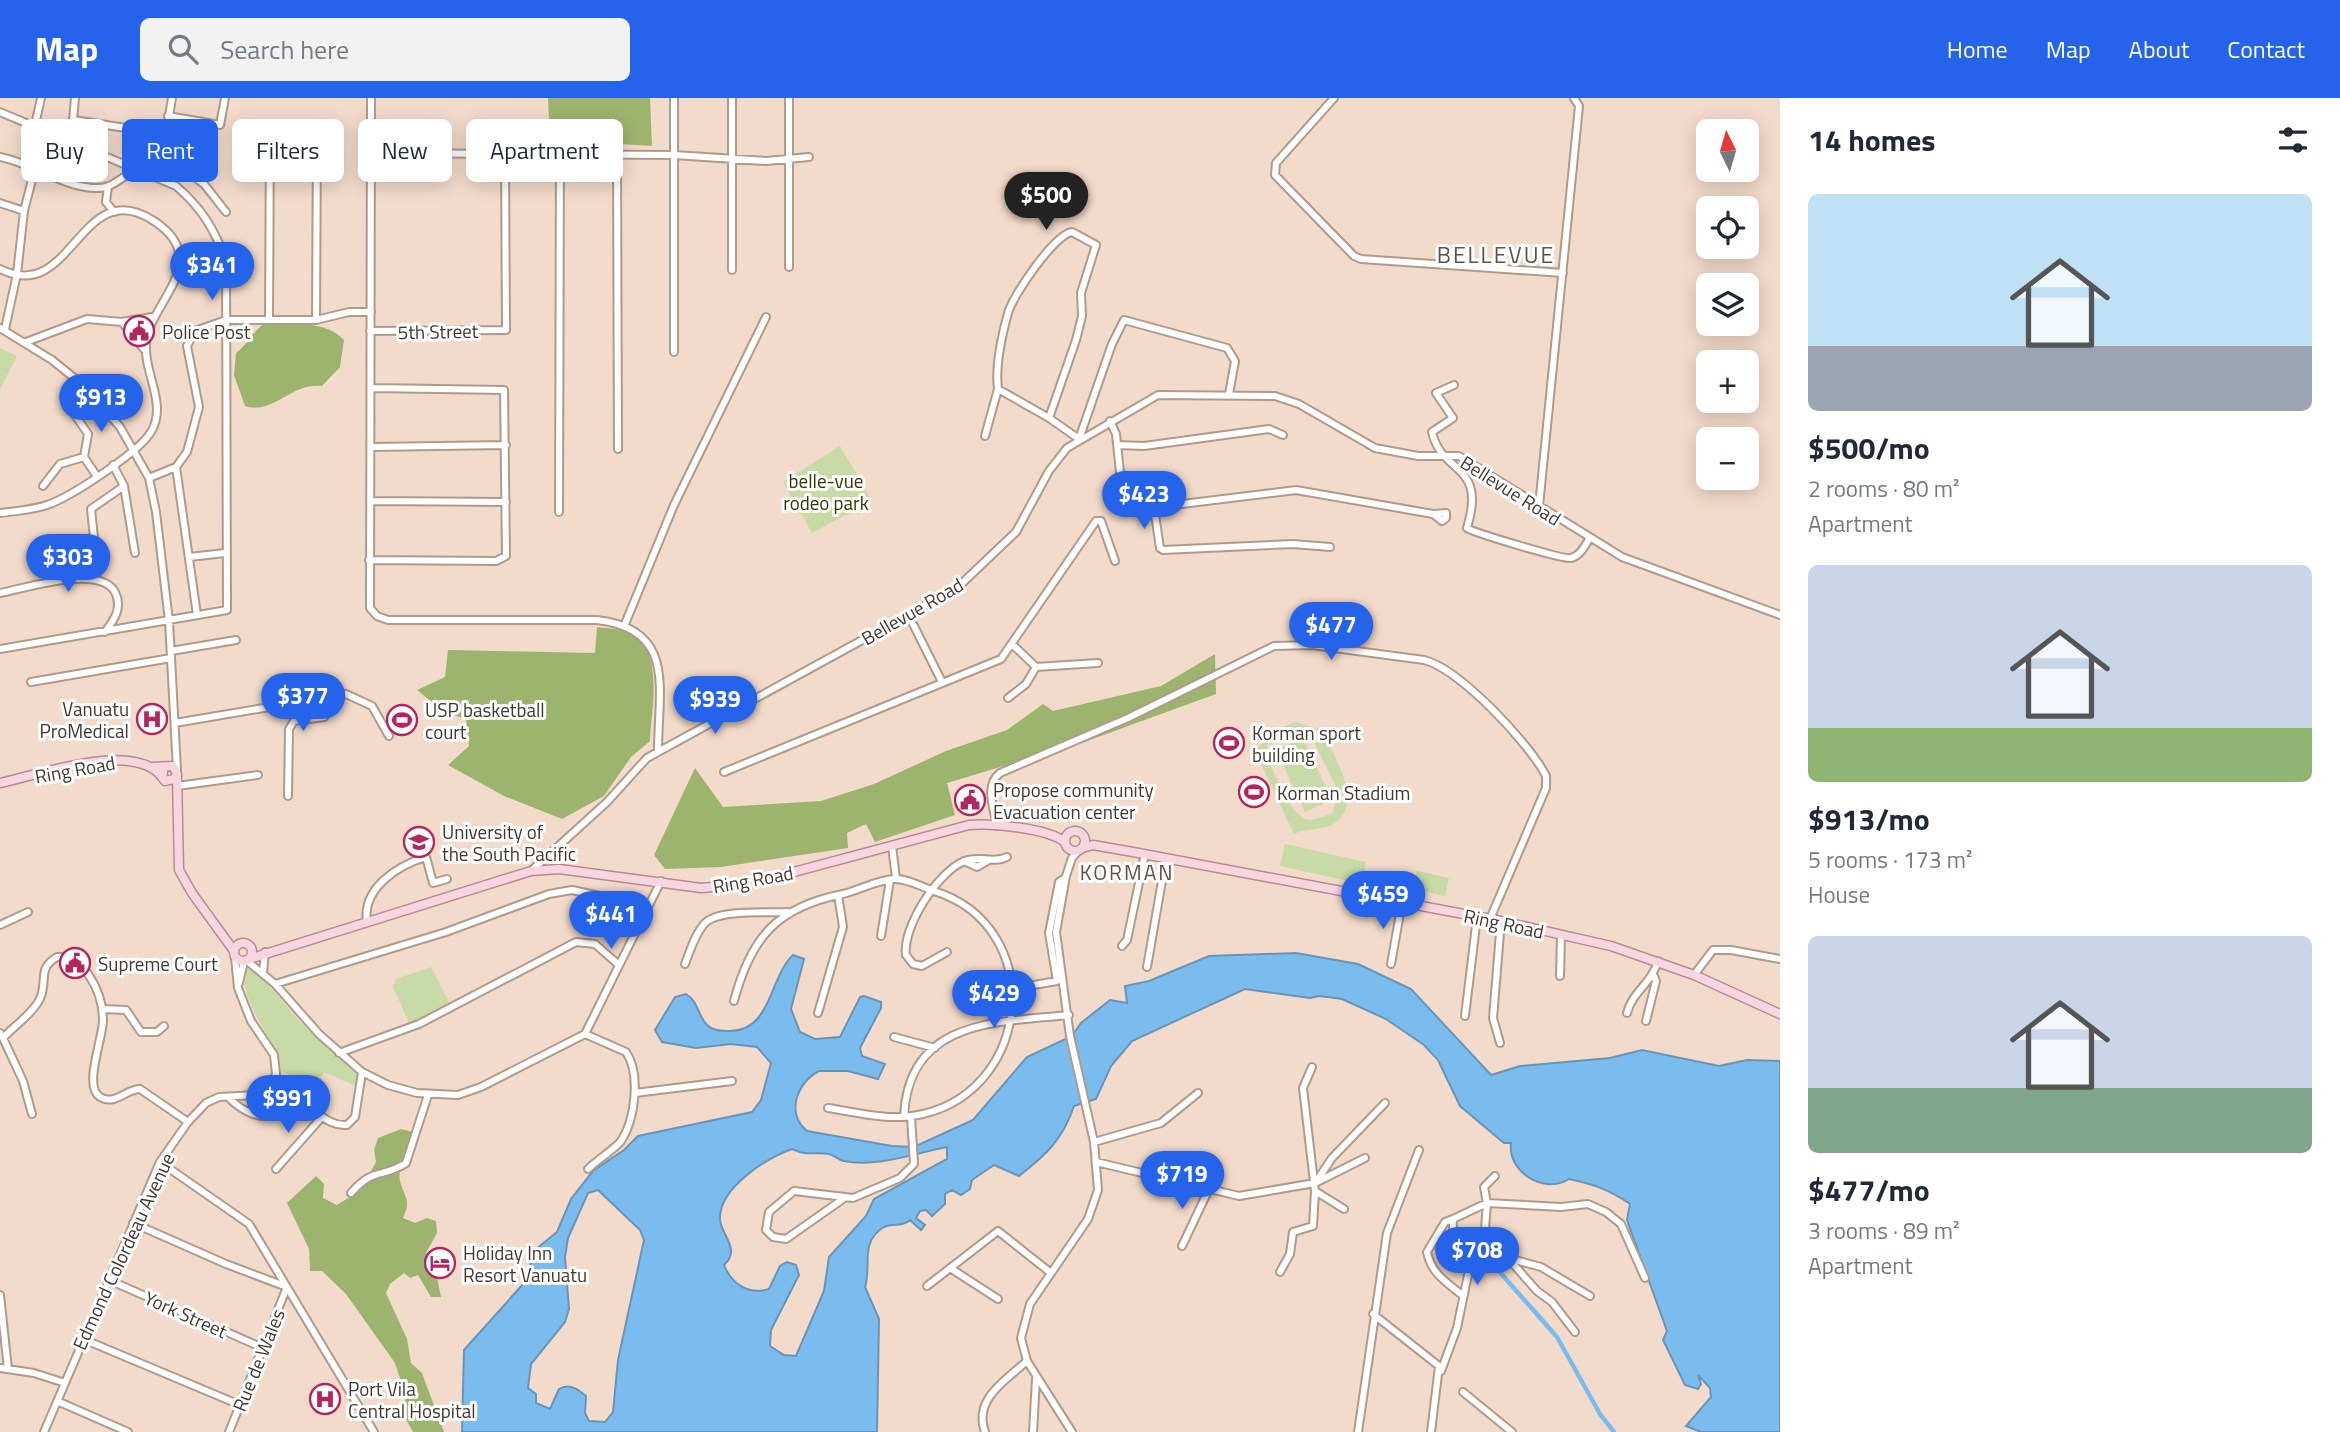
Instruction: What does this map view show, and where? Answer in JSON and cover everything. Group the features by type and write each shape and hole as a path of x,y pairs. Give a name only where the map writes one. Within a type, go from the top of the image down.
{"main road":[{"name":"Ring Road","path":"0,783 114,760 165,766"},
{"path":"149,766 163,779 177,806"},
{"path":"163,779 165,766 173,766 177,774 179,870 215,926 244,957"},
{"path":"163,779 172,781 177,774"},
{"name":"Ring Road","path":"244,957 531,872 559,869 702,888 730,887 969,825 997,826 1055,836 1069,846"},
{"path":"1085,837 1081,849 1069,846 1078,831 1085,837 1093,845"},
{"name":"Ring Road","path":"1081,849 1093,845 1145,854 1501,921 1611,946 1695,975 1780,1014"},
{"path":"215,926 245,945 251,952 244,957"},
{"name":"Ring Road","path":"245,945 288,946"},
{"path":"244,957 245,945"}],"street":[{"path":"36,119 40,98"},
{"path":"75,98 73,120 122,127"},
{"path":"168,119 172,98"},
{"path":"218,125 225,98"},
{"path":"371,98 371,119"},
{"path":"674,98 674,352"},
{"path":"732,98 732,270"},
{"path":"789,98 789,267"},
{"path":"1334,98 1276,163 1275,175 1354,256 1361,259 1446,267 1563,273"},
{"path":"1539,506 1578,106 1574,98"},
{"path":"0,112 21,120"},
{"path":"168,116 183,119"},
{"path":"269,320 270,130 317,135 316,320"},
{"path":"623,154 788,159 809,157"},
{"path":"0,157 21,164"},
{"path":"69,182 84,188 108,186 122,177"},
{"path":"31,182 24,211 17,274 2,329 26,342 83,385 120,427 149,478 156,512 169,621 177,774"},
{"path":"0,649 227,610 226,261 216,234 195,202 168,182"},
{"path":"201,182 226,212"},
{"path":"371,182 370,608 382,619 597,620 625,624 635,630 656,652 658,751"},
{"name":"5th Street","path":"370,331 506,330 505,182"},
{"path":"559,512 560,182"},
{"path":"617,182 618,449"},
{"path":"108,186 106,202 115,212"},
{"path":"0,204 24,211"},
{"path":"0,269 17,274 38,273 59,262 83,230 95,220 115,212 147,217 162,227 175,245 178,265 175,284 152,317 145,351 154,390 156,418 153,430 135,450 50,504 0,512"},
{"path":"985,436 998,389 1003,342 1014,300 1059,238 1066,233 1081,235 1096,245 1080,293 1082,316 1076,340 1049,418"},
{"path":"149,478 176,467 187,452 199,407 187,341 195,331 226,320 316,320 349,312 370,312"},
{"path":"26,342 77,321 104,318 122,322 152,317"},
{"path":"625,624 674,505 766,317"},
{"path":"998,389 1049,418 1079,439 1112,344 1124,320 1227,348 1235,361 1230,377 1230,394"},
{"path":"122,322 145,351"},
{"path":"1454,385 1436,393 1454,418 1432,432 1443,454 1469,479 1472,495 1467,527 1473,532 1487,533 1556,558 1572,558 1582,551 1589,539"},
{"path":"369,560 496,561 506,556 505,390 372,388"},
{"name":"Bellevue Road","path":"531,872 607,802 635,768 658,751 957,588 1016,533 1057,458 1079,439 1158,395 1267,395 1298,404 1375,448 1418,456 1443,454 1473,462 1589,539 1622,557 1780,615"},
{"path":"71,409 88,434 84,457 96,475"},
{"path":"1110,421 1117,445 1125,506 1133,510 1296,490 1433,514"},
{"path":"1117,445 1143,446 1269,429 1283,435"},
{"path":"371,447 506,445"},
{"path":"43,486 60,464 84,457"},
{"path":"113,465 124,486 135,553"},
{"path":"176,467 197,615"},
{"path":"61,543 94,538 91,509 124,486"},
{"path":"370,501 506,502"},
{"path":"1154,508 1160,548 1163,550 1293,544 1330,547"},
{"path":"724,772 1001,659 1096,522 1101,522 1115,561"},
{"path":"76,541 83,578"},
{"path":"189,557 225,553"},
{"path":"0,593 83,578 101,579 114,590 117,615 105,632"},
{"path":"909,616 942,682"},
{"path":"31,682 236,640"},
{"path":"1012,644 1036,667 1098,663"},
{"path":"997,826 991,786 1000,772 1128,718 1274,646 1312,645 1424,660 1440,665 1472,688 1546,776 1546,788 1490,919"},
{"path":"1007,698 1026,684 1036,667"},
{"path":"175,723 325,696 354,696 372,706 389,736"},
{"path":"288,796 289,729 294,720 324,717 325,696"},
{"path":"165,766 175,751"},
{"path":"177,786 258,775"},
{"path":"881,936 893,879 892,846"},
{"path":"1069,846 1066,876 1054,916 1052,933 1069,1015 1070,1036 1094,1142 1098,1186 1093,1208 1030,1304 1022,1326 1027,1361 1072,1432"},
{"path":"1122,946 1127,940 1145,854"},
{"path":"947,952 922,966 913,964 906,955 909,933 933,891 949,869 964,861 980,857 989,860 1007,856"},
{"path":"368,922 366,904 371,892 409,864 426,857 433,883 447,879"},
{"path":"1147,967 1166,858"},
{"path":"685,964 699,931 709,920 750,913 788,912 893,879 963,902 987,923 1003,949 1010,989 1011,1021 994,1066 973,1091 952,1104 908,1117 828,1108"},
{"path":"244,957 275,984 302,1017 362,1072 388,1085 428,1095 458,1094 481,1087 585,1034 661,881"},
{"path":"275,984 446,932 549,894 572,890 614,899 642,918"},
{"path":"818,1013 843,927 838,895"},
{"path":"1391,964 1402,902"},
{"path":"0,925 28,912"},
{"path":"734,1001 740,978 764,933 788,912"},
{"path":"1465,1016 1477,917"},
{"path":"1500,1043 1493,1018 1501,921"},
{"path":"1560,976 1561,935"},
{"path":"339,1053 419,1024 576,942 595,944 619,965"},
{"path":"1695,975 1713,950 1731,950 1780,959"},
{"path":"263,973 265,952"},
{"path":"32,1114 23,1081 1,1035 40,999 43,970 57,957 71,958 82,965 96,989 102,1009 103,1031 93,1079 95,1092 100,1097 112,1100 140,1089 188,1122"},
{"name":"Edmond Colordeau Avenue","path":"44,1432 160,1162 188,1122 210,1100 257,1095 265,1090 276,1074 274,1055 251,1021 238,988 244,957"},
{"path":"1627,1013 1635,995 1654,976 1658,961"},
{"path":"1010,989 1057,981 1059,976"},
{"path":"1646,1021 1656,981 1654,976"},
{"path":"102,1009 126,1010 134,1025 146,1033 157,1032 164,1026"},
{"path":"843,1199 792,1237 776,1239 766,1230 769,1212 794,1191 843,1199 861,1196 908,1173 914,1164 908,1117 913,1075 947,1037 968,1027 1069,1015"},
{"path":"585,1034 626,1052 633,1064 635,1093 620,1143 588,1169"},
{"path":"894,1037 935,1048"},
{"path":"1280,1272 1290,1254 1293,1232 1313,1226 1315,1187 1303,1088 1312,1067"},
{"path":"230,1099 243,1109 262,1115 272,1115 291,1103 341,1126 352,1122 358,1108 362,1072"},
{"path":"635,1093 732,1081"},
{"path":"1094,1142 1161,1123 1198,1093"},
{"path":"351,1193 365,1177 396,1170 406,1163 428,1095"},
{"path":"1315,1187 1332,1158 1385,1103"},
{"path":"276,1169 321,1118"},
{"path":"1358,1432 1373,1314 1387,1233 1419,1150"},
{"path":"1096,1162 1239,1196 1315,1187 1365,1158"},
{"path":"160,1162 249,1224 374,1432"},
{"path":"1431,1432 1441,1371 1457,1328 1469,1270 1483,1255 1487,1203 1484,1187 1495,1176"},
{"path":"1315,1187 1343,1209"},
{"path":"1182,1246 1209,1189"},
{"path":"1462,1295 1438,1277 1429,1264 1427,1252 1445,1222 1487,1203 1561,1206 1582,1203 1606,1212 1621,1224 1645,1278"},
{"path":"1453,1219 1452,1233 1459,1255 1469,1270"},
{"path":"133,1223 226,1265 287,1287"},
{"path":"927,1286 1001,1231 1051,1273"},
{"path":"1483,1255 1508,1258 1541,1267 1590,1296"},
{"path":"1508,1258 1552,1301 1575,1332"},
{"path":"950,1268 998,1298"},
{"name":"York Street","path":"109,1280 263,1348"},
{"name":"Rue de Wales","path":"229,1432 287,1287"},
{"path":"0,1295 9,1369"},
{"path":"1373,1314 1439,1366 1441,1371"},
{"path":"82,1339 240,1405"},
{"path":"984,1432 984,1412 990,1399 1027,1361"},
{"path":"0,1368 65,1383"},
{"path":"1033,1432 1036,1377"},
{"path":"1034,1402 1044,1391"},
{"path":"1462,1392 1512,1432"},
{"path":"57,1401 128,1432"}],"green space":[{"path":"548,98 650,98 652,146 623,144 623,119 549,118"},
{"path":"264,324 317,326 336,333 344,340 340,367 322,386 301,389 265,406 245,406 234,375 236,353"},
{"path":"0,348 17,356 0,389"},
{"name":"belle-vue rodeo park","path":"840,446 872,501 812,533 783,482"},
{"path":"597,627 626,631 643,644 653,670 654,684 650,741 631,757 604,796 562,819 504,796 448,765 469,746 466,719 444,712 417,690 445,677 448,650 595,653"},
{"path":"1215,654 1216,694 1087,741 947,783 955,815 875,842 866,824 847,833 848,848 721,867 665,869 654,855 695,768 723,807 821,801 874,784 946,751 1007,730 1043,704 1053,711 1161,686"},
{"path":"1296,722 1321,729 1347,789 1344,813 1336,822 1294,834 1255,752 1271,731","holes":["1294,728 1310,735 1339,792 1332,813 1306,819 1294,809 1282,790 1265,754 1269,741"]},
{"path":"1303,738 1332,800 1305,812 1276,750"},
{"path":"1285,844 1366,862 1362,884 1280,866"},
{"path":"1417,871 1449,878 1445,896 1413,889"},
{"path":"431,967 451,1006 409,1023 393,987 396,979"},
{"path":"248,969 260,975 300,1022 357,1075 358,1087 324,1072 317,1088 281,1071 273,1046 246,991"},
{"path":"401,1129 413,1132 399,1175 407,1202 403,1218 415,1223 427,1218 436,1221 437,1233 426,1253 428,1267 437,1278 441,1297 431,1297 418,1275 410,1278 404,1273 390,1284 386,1293 407,1339 411,1363 422,1373 444,1432 413,1432 402,1412 406,1397 395,1363 346,1294 322,1271 310,1271 309,1249 287,1203 316,1176 324,1184 323,1198 337,1205 361,1190 376,1162 374,1150 378,1138"}],"water":[{"path":"1296,953 1358,964 1411,989 1491,1075 1520,1066 1610,1058 1642,1050 1719,1066 1747,1060 1780,1061 1780,1432 1701,1432 1686,1426 1711,1397 1710,1388 1698,1375 1701,1384 1698,1389 1685,1385 1663,1340 1667,1331 1627,1220 1630,1204 1608,1191 1586,1183 1569,1179 1549,1184 1530,1178 1515,1163 1511,1154 1511,1143 1504,1143 1460,1106 1438,1060 1424,1045 1386,1019 1342,999 1319,996 1310,998 1245,989 1132,1041 1111,1066 1096,1099 1074,1106 1065,1128 1052,1146 1019,1176 994,1165 972,1180 970,1189 961,1195 952,1190 945,1194 945,1204 932,1216 926,1210 920,1211 916,1218 925,1225 921,1230 910,1220 884,1227 876,1233 869,1247 865,1287 879,1319 877,1432 462,1432 464,1350 524,1283 536,1249 557,1232 571,1199 593,1171 624,1150 638,1136 752,1112 761,1100 771,1063 757,1047 731,1044 696,1048 662,1042 655,1030 675,997 686,994 690,997 711,1028 724,1031 742,1029 753,1023 761,1014 778,977 793,955 804,959 791,1009 800,1032 815,1039 840,1037 860,997 881,1002 881,1008 860,1048 862,1056 885,1064 878,1079 848,1071 819,1071 804,1083 796,1099 797,1116 807,1131 892,1146 914,1147 973,1120 1027,1057 1072,1036 1081,1023 1110,1000 1127,1003 1125,986 1149,981 1209,956","holes":["947,1147 947,1159 874,1199 866,1216 829,1257 824,1291 796,1356 784,1355 770,1346 771,1330 799,1275 796,1265 787,1262 780,1266 769,1289 755,1291 736,1283 727,1272 724,1265 729,1259 731,1248 721,1226 721,1208 735,1186 770,1159 792,1149 803,1153 829,1154 844,1161 870,1163","598,1190 640,1230 644,1240 618,1360 613,1412 605,1422 589,1421 585,1413 586,1396 580,1391 566,1387 559,1389 550,1409 536,1403 536,1394 528,1388 531,1364 565,1322 569,1309 565,1257 568,1238 588,1193"]}],"waterway":[{"path":"1498,1270 1557,1337 1600,1414 1614,1432"}],"place":[{"name":"Police Post","path":"139,331"},
{"name":"Vanuatu ProMedical","path":"152,719"},
{"name":"USP basketball court","path":"402,720"},
{"name":"Korman sport building","path":"1229,743"},
{"name":"Korman Stadium","path":"1254,792"},
{"name":"Propose community Evacuation center","path":"970,800"},
{"name":"University of the South Pacific","path":"419,842"},
{"name":"Supreme Court","path":"75,963"},
{"name":"Holiday Inn Resort Vanuatu","path":"440,1263"},
{"name":"Port Vila Central Hospital","path":"325,1399"}],"district":[{"name":"BELLEVUE","path":"1496,254"},
{"name":"KORMAN","path":"1127,872"}]}
